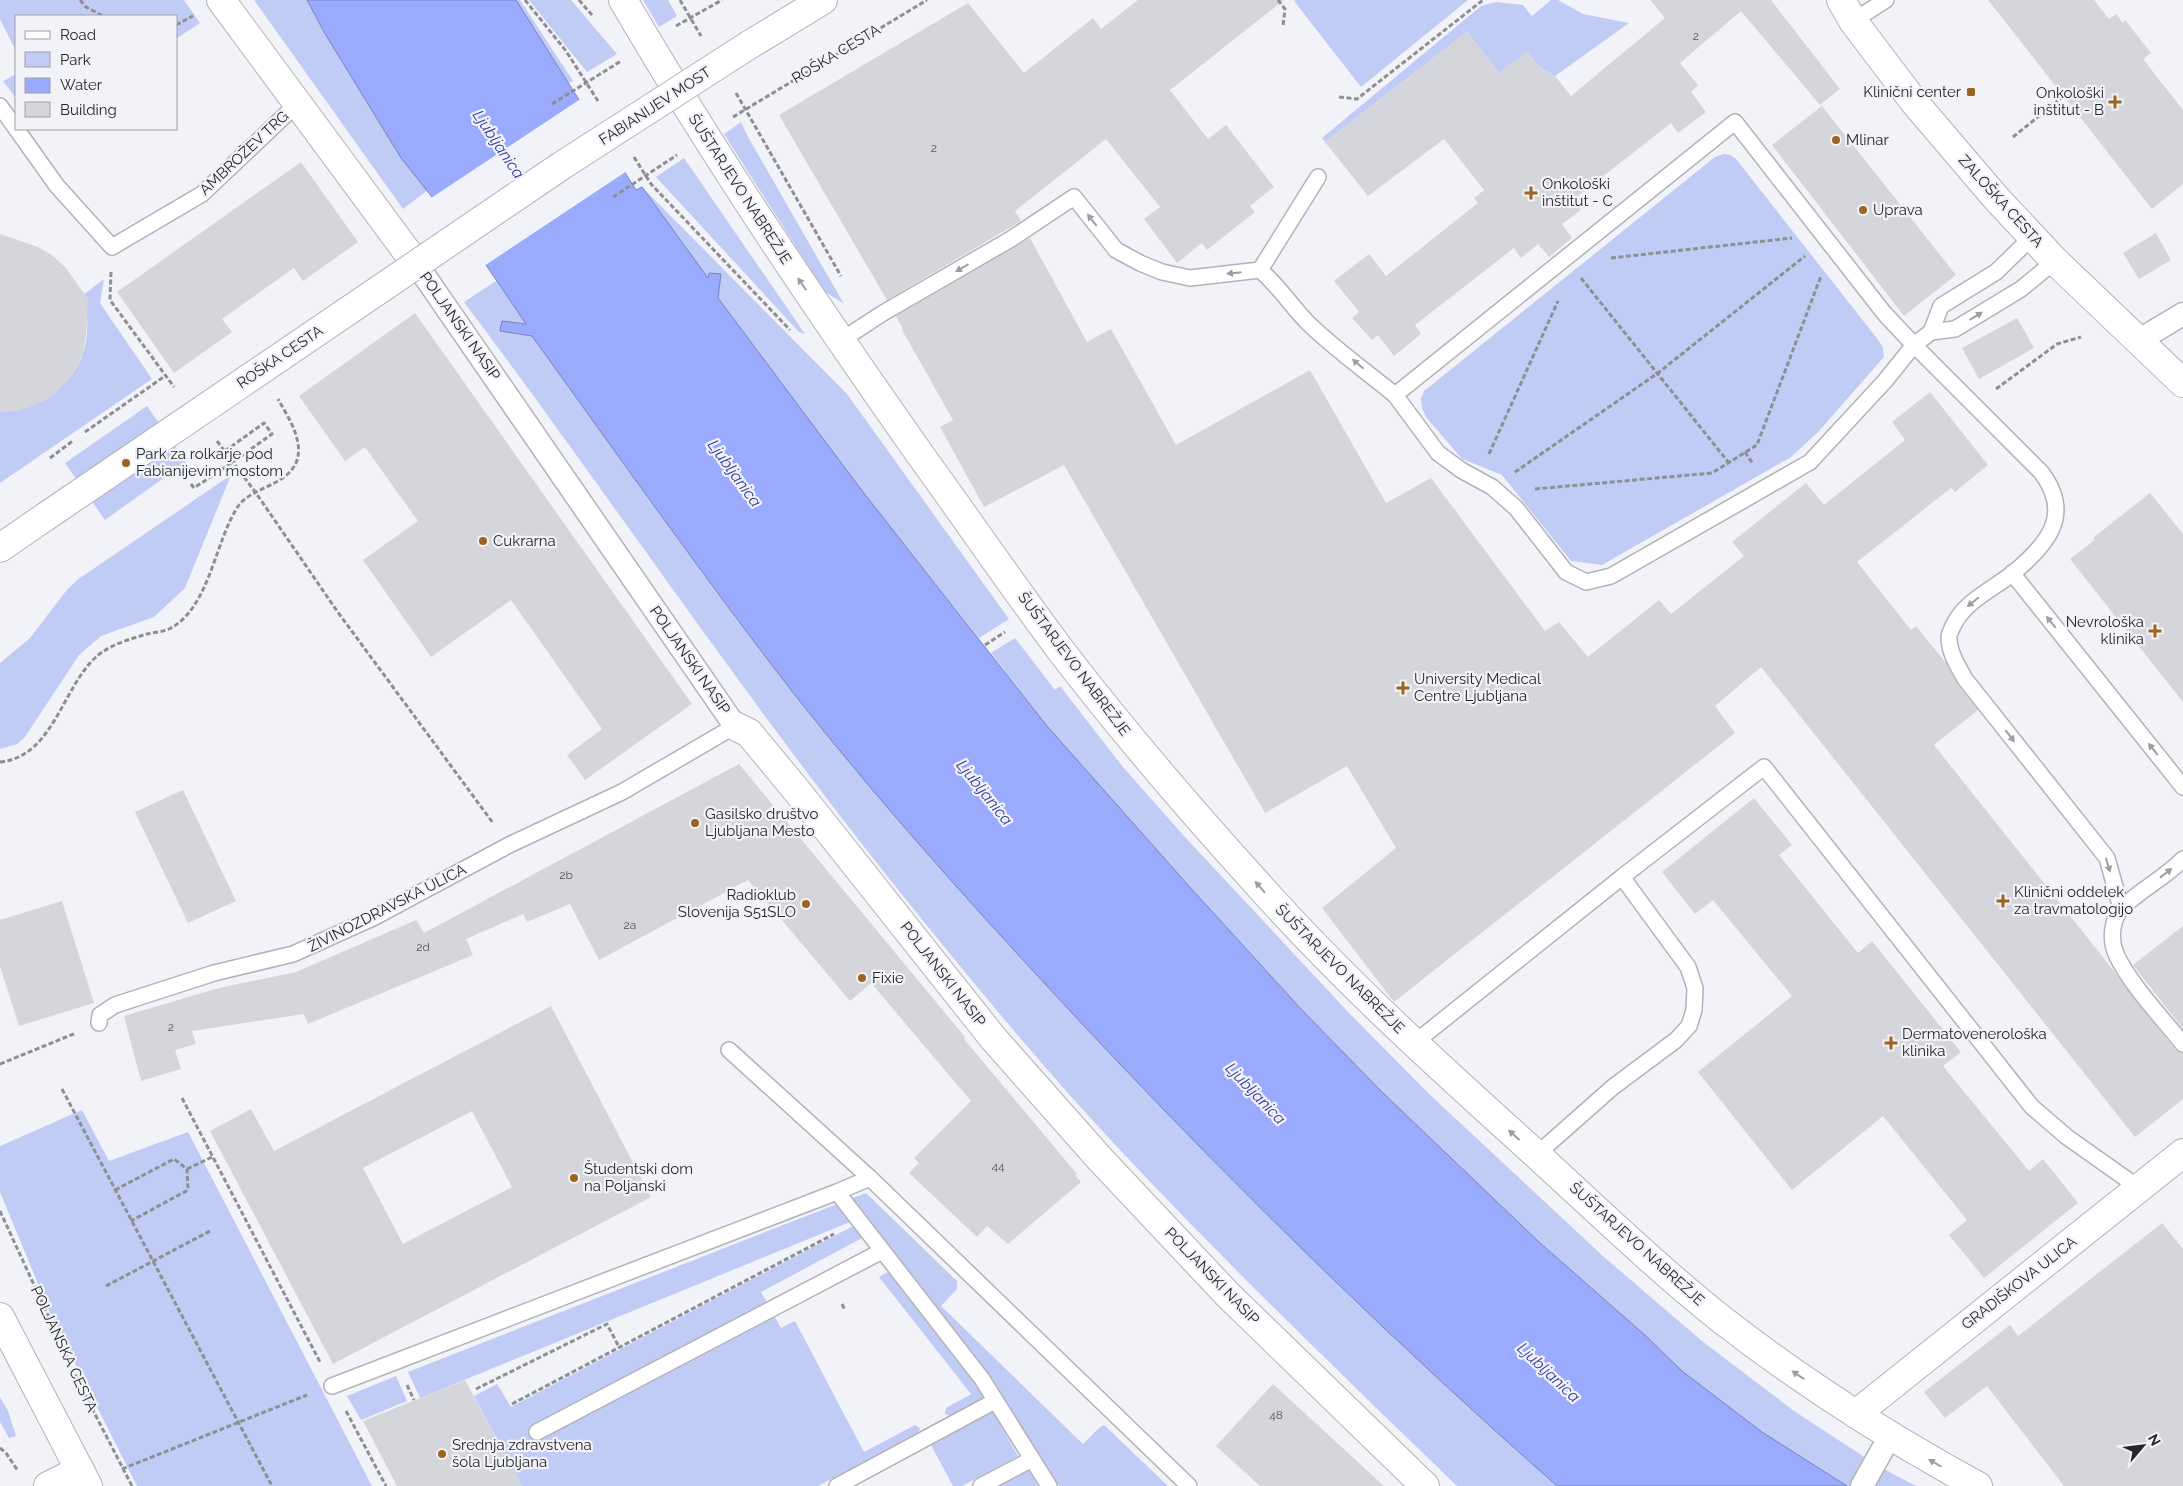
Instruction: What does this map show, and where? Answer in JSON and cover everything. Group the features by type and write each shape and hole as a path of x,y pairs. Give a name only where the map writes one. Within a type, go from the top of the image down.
{"street":[{"name":"POLJANSKI NASIP","path":"221,0 419,268 735,726 749,733 993,1038 1100,1159 1228,1294 1426,1486"},
{"name":"ŠUŠTARJEVO NABREŽJE","path":"623,0 704,137 834,333 1060,649 1143,754 1275,904 1413,1044 1718,1316 1787,1367 1856,1414 1890,1436 1978,1486"},
{"name":"FABIANIJEV MOST","path":"561,166 749,45 824,0"},
{"name":"ZALOŠKA CESTA","path":"1847,10 1914,103 2032,237 2183,384"},
{"name":"ROŠKA CESTA","path":"0,548 561,166"},
{"path":"2138,341 2183,314"},
{"name":"GRADIŠKOVA ULICA","path":"1856,1414 2183,1153"},
{"path":"0,1317 84,1478 48,1486"},
{"path":"1862,1486 1890,1436"}],"lane":[{"path":"1847,10 1886,0"},
{"name":"AMBROŽEV TRG","path":"112,247 202,194 297,104"},
{"path":"0,106 15,127"},
{"path":"1395,396 1735,122 1884,313 2041,472 2050,484 2057,501 2055,524 2042,546 2012,573 1972,602 1957,616 1948,636 1952,657 1965,679 2107,858 2121,908"},
{"path":"17,130 56,186 112,247"},
{"path":"1260,270 1318,177"},
{"path":"834,333 883,313 1012,239 1074,197 1116,250 1127,258 1147,266 1178,277 1190,278 1260,270 1274,282 1292,308 1395,396 1438,453 1461,470 1492,487 1516,508 1566,572 1586,582 1611,576 1810,462 1885,381 1914,345 1931,332 1956,329 2021,289 2055,261"},
{"path":"1931,332 1941,306 1996,272 2032,237"},
{"path":"2012,573 2183,787"},
{"name":"ŽIVINOZDRAVSKA ULICA","path":"99,1023 100,1015 115,1006 214,973 293,954 373,918 509,845 622,792 735,726"},
{"path":"1413,1044 1622,877 1764,767 2032,1107 2067,1137 2139,1188"},
{"path":"2183,859 2121,908 2114,923 2112,940 2116,954 2127,972 2183,1044"},
{"path":"1536,1155 1614,1087 1676,1040 1689,1026 1694,1010 1695,988 1688,968 1622,877"},
{"path":"729,1050 870,1178 1189,1486"},
{"path":"332,1386 870,1178"},
{"path":"837,1192 982,1379 1049,1486"},
{"path":"537,1432 882,1251"},
{"path":"837,1486 995,1401"},
{"path":"981,1486 1032,1459"}],"path":[{"path":"80,0 101,15"},
{"path":"525,0 566,51 586,82"},
{"path":"690,18 722,0"},
{"name":"ROŠKA CESTA","path":"843,280 745,108 927,0"},
{"path":"1278,0 1285,9 1283,26"},
{"path":"1339,97 1357,99 1483,0"},
{"path":"552,104 621,61"},
{"path":"2012,137 2064,96"},
{"path":"613,197 681,153"},
{"path":"646,176 651,184 800,341 834,333"},
{"path":"1603,259 1792,238 1826,239"},
{"path":"1492,487 1658,373 1826,239"},
{"path":"1492,487 1524,490 1712,473 1756,445 1821,275 1826,239"},
{"path":"112,247 110,300 177,390"},
{"path":"1574,281 1588,271"},
{"path":"1580,277 1729,463"},
{"path":"1492,487 1488,453 1559,299"},
{"path":"1972,402 1998,388 2057,344 2081,337"},
{"path":"85,432 165,376"},
{"path":"0,762 16,759 37,743 85,668 96,656 122,642 169,629 184,617 197,600 240,504 288,474 296,462 298,441 276,396"},
{"path":"191,484 194,488 272,434 264,423 225,451"},
{"path":"215,438 256,493 337,611 509,845"},
{"path":"50,458 74,440"},
{"path":"984,645 1006,631"},
{"path":"0,1064 99,1023"},
{"path":"62,1089 272,1486"},
{"path":"182,1098 386,1486"},
{"path":"187,1169 212,1157"},
{"path":"115,1190 174,1159 187,1169 188,1190 132,1221"},
{"name":"POLJANSKA CESTA","path":"0,1211 81,1387 132,1486"},
{"path":"512,1404 859,1221"},
{"path":"106,1286 210,1231"},
{"path":"476,1388 607,1324 620,1347"},
{"path":"122,1469 237,1421 332,1386"},
{"path":"0,1448 13,1462"}],"green space":[{"path":"0,0 184,0 200,23 178,38 178,15 15,15 15,49 0,19"},
{"path":"254,0 307,0 324,32 401,158 428,190 403,209"},
{"path":"515,0 520,0 573,81 569,83"},
{"path":"529,0 571,0 617,54 587,72"},
{"path":"643,0 668,0 677,16 659,27"},
{"path":"1468,0 1361,87 1294,1"},
{"path":"1551,0 1558,0 1583,14 1629,23 1555,76 1539,67 1527,52 1499,73 1467,32 1325,142 1322,138 1481,6 1496,2 1523,5 1532,16"},
{"path":"15,75 15,97 3,81"},
{"path":"741,122 844,304 827,293 821,286 724,134"},
{"path":"1724,154 1736,159 1879,341 1883,348 1884,357 1819,431 1791,457 1602,565 1571,561 1502,475 1462,459 1426,417 1421,399 1424,391 1715,157"},
{"path":"684,158 805,334 799,332 656,177"},
{"path":"642,187 847,394 1009,619 979,638 863,492 718,298 721,274 708,279"},
{"path":"104,279 100,303 152,379 0,483 0,412 19,409 51,395 75,371 87,338 87,315 82,296"},
{"path":"496,281 644,493 759,649 872,790 948,877 1025,963 1213,1161 1382,1326 1557,1486 1457,1486 1245,1279 1121,1151 1060,1084 941,943 830,802 724,660 464,302"},
{"name":"Park za rolkarje pod Fabianijevim mostom","path":"147,406 186,462 105,520 65,463"},
{"path":"231,475 185,588 154,617 101,636 79,655 25,737 17,744 0,749 0,663 30,638 66,591 77,580"},
{"path":"1015,638 1055,690 1060,686 1123,767 1184,836 1350,1014 1428,1093 1604,1257 1702,1341 1794,1411 1869,1460 1851,1486 1847,1486 1762,1432 1682,1371 1646,1336 1539,1242 1381,1091 1301,1009 1121,811 1047,726 991,653"},
{"path":"82,1110 109,1161 188,1132 372,1486 137,1486 53,1320 0,1192 0,1146"},
{"path":"866,1193 957,1281 957,1289 941,1306 1083,1444 1104,1425 1168,1486 1059,1486 989,1377 850,1199"},
{"path":"837,1204 850,1222 420,1398 408,1372"},
{"path":"853,1226 862,1238 761,1292 781,1328 795,1321 864,1452 915,1425 920,1428 919,1432 818,1486 522,1486 474,1396 497,1384 511,1407"},
{"path":"888,1272 984,1398 950,1416 945,1414 946,1408 971,1394 879,1277"},
{"path":"396,1376 407,1401 361,1420 347,1396"},
{"path":"0,1397 8,1411 16,1436 9,1438 0,1422"},
{"path":"993,1412 1018,1456 962,1486 953,1486 931,1445"},
{"path":"1880,1467 1916,1486 1870,1486"},
{"path":"1029,1470 1038,1486 1000,1486"}],"water":[{"name":"Ljubljanica","path":"307,0 516,0 636,190 642,187 708,278 709,273 721,274 718,298 863,492 1047,726 1188,885 1301,1009 1381,1091 1539,1242 1646,1336 1682,1371 1762,1432 1847,1486 1557,1486 1439,1380 1324,1270 1155,1101 946,874 834,744 764,655 532,336 500,331 502,321 526,324 486,265 401,158 324,32"}],"pier":[{"path":"582,98 627,171 484,266 431,198"}],"building":[{"path":"1138,0 1284,0 1170,90 1208,139 1226,125 1274,187 1250,206 1255,212 1207,250 1202,243 1177,263 1144,219 1160,207 1106,139 1015,211 1021,221 887,300 779,115 968,3 1024,73 1093,18 1101,29"},
{"name":"Onkološki inštitut - C","path":"1650,0 1771,0 1840,89 1820,105 1741,11 1680,63 1698,85 1691,92 1706,112 1678,133 1671,123 1573,200 1581,210 1562,224 1572,238 1549,257 1538,244 1521,258 1514,248 1415,325 1421,334 1394,356 1378,335 1372,340 1352,318 1359,312 1334,281 1369,254 1386,276 1478,203 1474,198 1484,190 1444,139 1368,196 1325,142 1467,32 1499,73 1527,51 1539,67 1555,76 1571,96 1665,18"},
{"name":"Onkološki inštitut - B","path":"1988,0 2094,0 2109,19 2116,14 2123,23 2125,20 2151,53 2143,59 2183,110 2183,184 2152,209"},
{"name":"Uprava","path":"1822,106 1956,275 1904,316 1772,145"},
{"path":"301,162 358,242 303,281 294,268 222,319 232,332 174,373 117,292"},
{"path":"2156,233 2171,260 2139,279 2123,253"},
{"path":"0,234 38,247 53,256 66,268 88,299 83,354 75,370 64,385 51,397 35,405 18,411 0,412"},
{"path":"1030,238 1087,342 1111,329 1176,445 1310,370 1386,503 1431,478 1545,631 1559,622 1588,657 1659,600 1671,614 1744,556 1732,542 1806,483 1824,505 1905,440 1892,422 1930,392 1988,465 1955,492 1951,488 1857,562 1911,630 1916,626 1946,663 1958,685 1978,710 1934,745 2140,1006 2176,1050 2183,1053 2183,1099 2135,1137 1761,667 1715,706 1735,733 1394,1002 1322,908 1396,848 1347,766 1265,813 1064,465 984,507 940,427 953,420 896,316"},
{"name":"Cukrarna","path":"415,313 692,704 585,780 567,755 602,729 511,600 431,657 363,560 418,521 365,447 345,461 299,396"},
{"path":"2017,318 2034,348 1979,379 1962,348"},
{"name":"Nevrološka klinika","path":"2150,493 2183,534 2183,702 2070,559 2095,540 2093,538"},
{"path":"739,764 1077,1174 1075,1175 1081,1182 1008,1244 987,1226 977,1237 909,1173 919,1163 914,1158 971,1101 871,983 850,1001 748,880 599,960 570,904 527,922 523,914 466,939 473,955 308,1024 304,1014 192,1031 196,1044 175,1050 181,1069 141,1081 124,1016 219,988 296,972 416,920 424,933"},
{"path":"183,790 236,901 188,923 135,812"},
{"name":"Dermatovenerološka klinika","path":"1754,798 1792,845 1779,855 1858,953 1872,941 1961,1052 1943,1066 2029,1171 2043,1159 2078,1203 1984,1278 1949,1235 1967,1220 1883,1116 1792,1190 1698,1072 1792,996 1713,900 1695,914 1662,872"},
{"path":"62,901 94,1003 19,1026 0,966 0,920"},
{"path":"2183,926 2183,1029 2133,965"},
{"name":"Študentski dom na Poljanski","path":"551,1006 651,1197 333,1364 210,1131 251,1109 274,1151","holes":["472,1111 512,1187 403,1244 363,1168"]},
{"path":"2162,1223 2183,1249 2183,1486 2064,1486 1987,1386 1945,1418 1924,1392 2010,1325 2018,1336"},
{"name":"Srednja zdravstvena šola Ljubljana","path":"465,1380 522,1486 397,1486 363,1421"},
{"path":"1273,1384 1384,1486 1260,1486 1216,1446"}],"place":[{"name":"Klinični center","path":"1971,92"},
{"name":"Onkološki inštitut - B","path":"2115,102"},
{"name":"Mlinar","path":"1836,140"},
{"name":"Onkološki inštitut - C","path":"1531,193"},
{"name":"Uprava","path":"1863,210"},
{"name":"Park za rolkarje pod Fabianijevim mostom","path":"126,463"},
{"name":"Cukrarna","path":"483,541"},
{"name":"Nevrološka klinika","path":"2155,631"},
{"name":"University Medical Centre Ljubljana","path":"1403,688"},
{"name":"Gasilsko društvo Ljubljana Mesto","path":"695,823"},
{"name":"Klinični oddelek za travmatologijo","path":"2003,901"},
{"name":"Radioklub Slovenija S51SLO","path":"806,904"},
{"name":"Fixie","path":"862,978"},
{"name":"Dermatovenerološka klinika","path":"1891,1043"},
{"name":"Študentski dom na Poljanski","path":"574,1178"},
{"name":"Srednja zdravstvena šola Ljubljana","path":"442,1454"}]}
